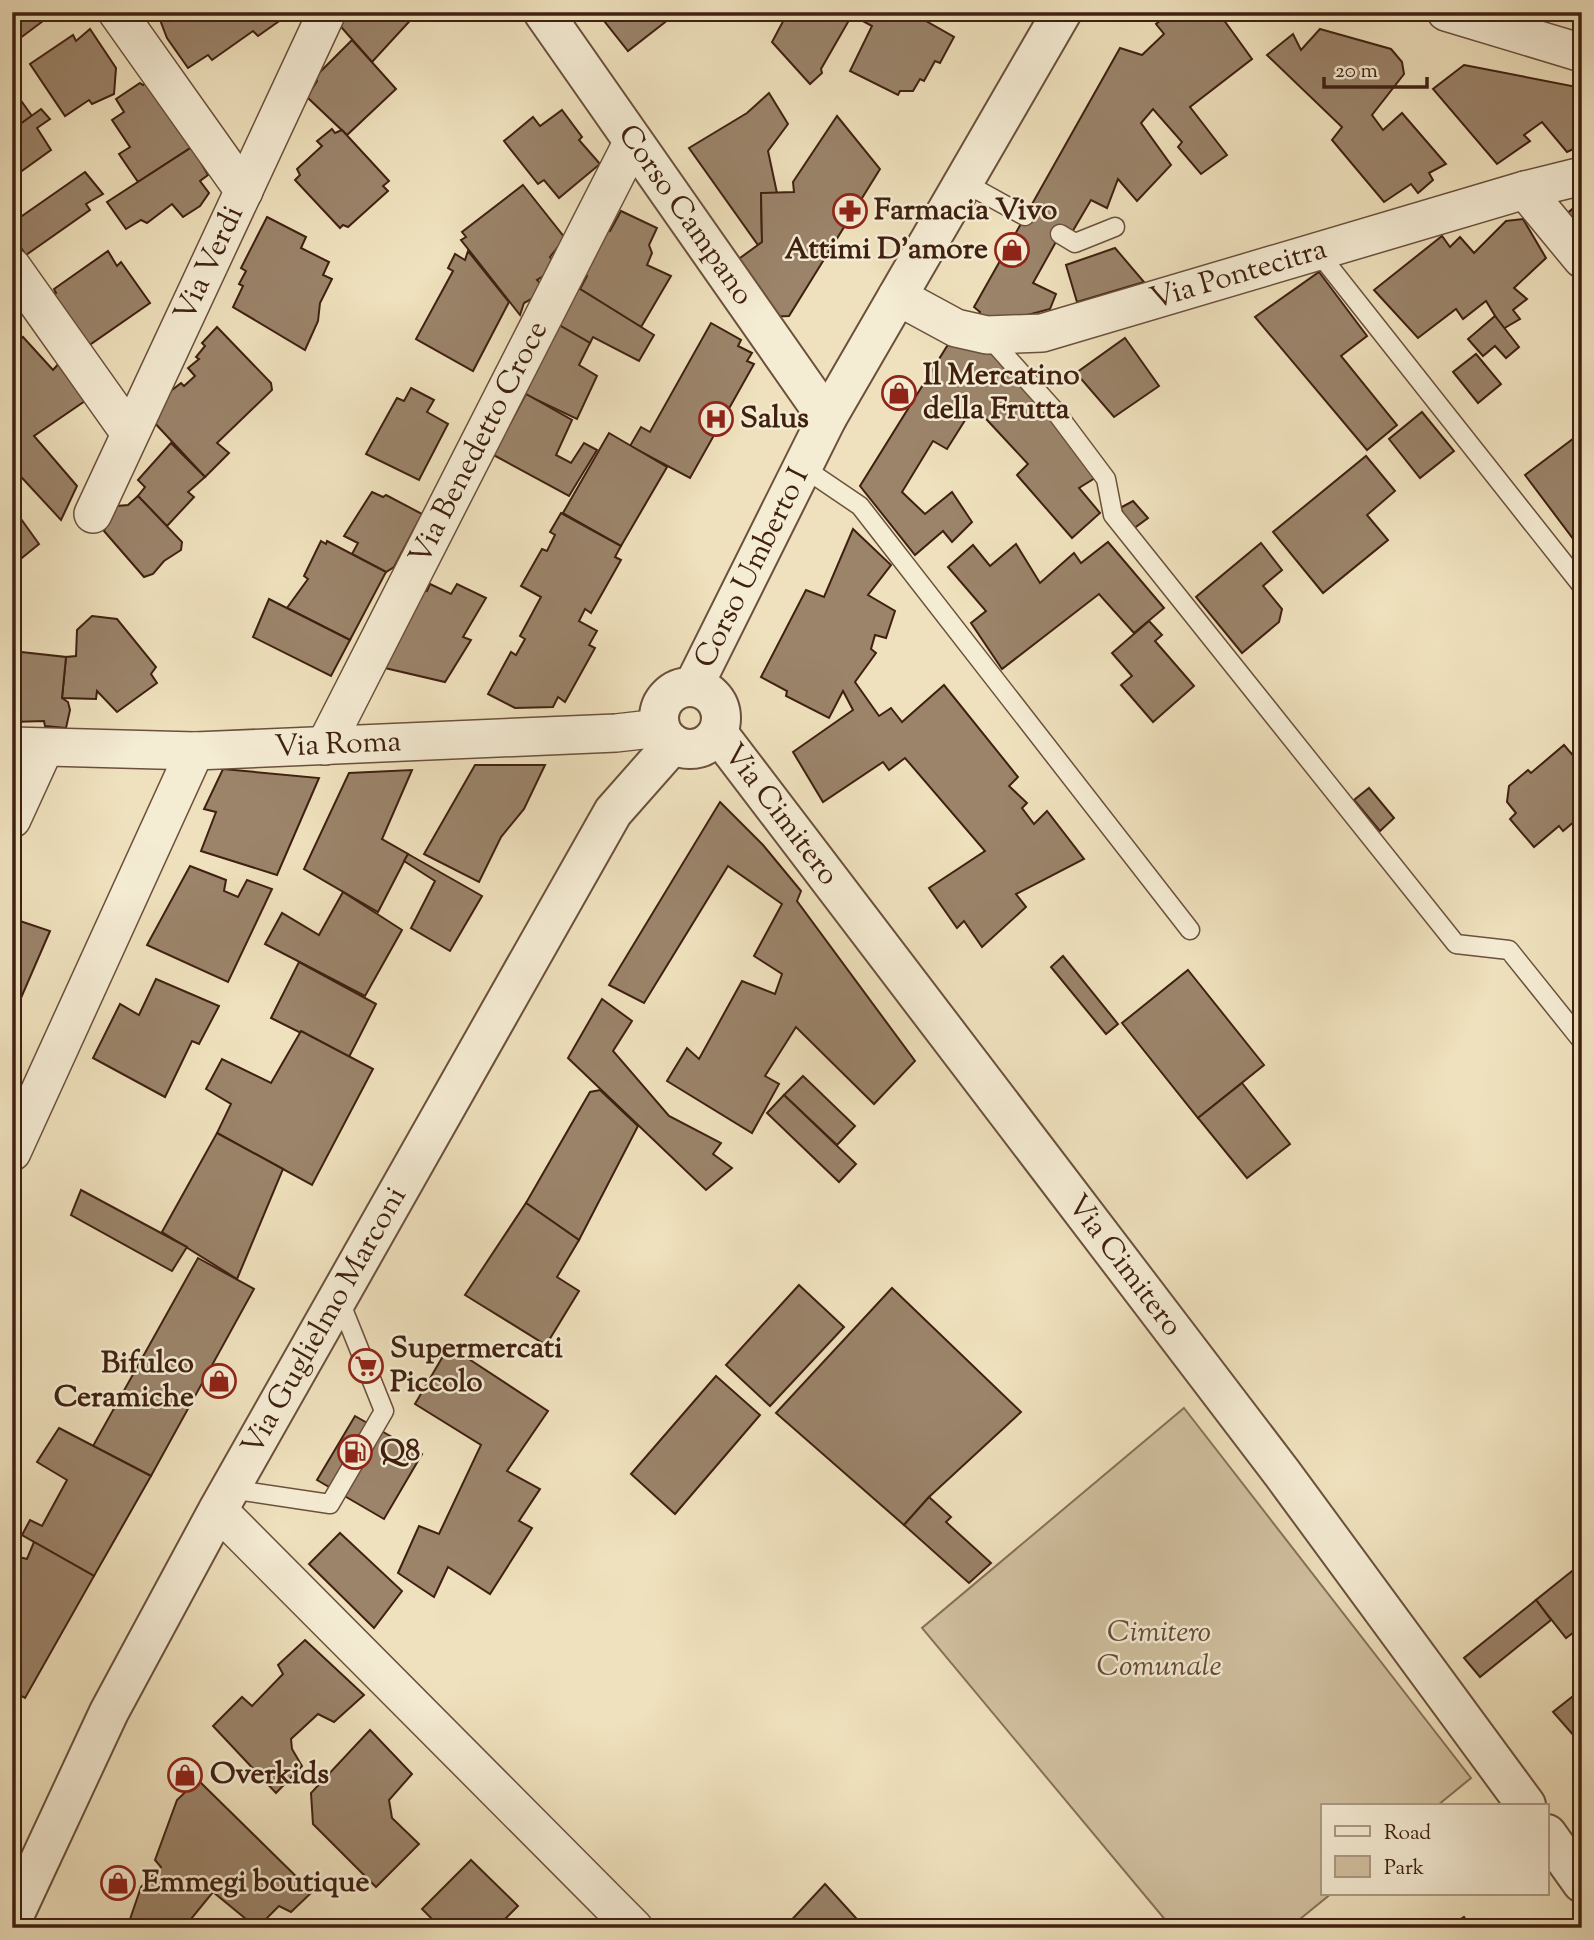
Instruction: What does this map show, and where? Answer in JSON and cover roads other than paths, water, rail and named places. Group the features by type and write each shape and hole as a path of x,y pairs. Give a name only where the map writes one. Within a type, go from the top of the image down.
{"street":[{"path":"117,12 244,191"},
{"name":"Via Verdi","path":"93,514 327,12"},
{"name":"Corso Campano","path":"543,12 827,418"},
{"name":"Corso Umberto I","path":"693,687 827,418 1062,12"},
{"path":"1447,12 1582,53"},
{"name":"Via Benedetto Croce","path":"325,746 634,141"},
{"name":"Via Pontecitra","path":"897,296 956,328 987,335 1042,332 1525,190 1582,176"},
{"path":"1525,190 1582,260"},
{"path":"12,267 129,432"},
{"path":"683,687 693,687 712,695 721,713 718,733 703,746 693,749 667,736 661,708 666,698 683,687"},
{"name":"Via Roma","path":"28,747 195,751 616,733 667,736"},
{"name":"Via Cimitero","path":"718,733 1282,1473 1525,1804"},
{"name":"Via Guglielmo Marconi","path":"19,1921 109,1712 224,1500 613,812 667,736"},
{"path":"12,819 28,747"},
{"path":"12,1152 195,751"},
{"path":"224,1500 634,1928"},
{"path":"1548,1835 1580,1874"}],"lane":[{"path":"963,182 1025,216"},
{"path":"1060,234 1075,243 1115,227"},
{"path":"1317,251 1582,586"},
{"path":"987,335 1055,411 1106,479 1113,515 1456,944 1509,950 1582,1041"},
{"path":"802,466 860,506 1190,930"},
{"path":"224,1500 330,1504 384,1411 339,1297"}],"place":[{"name":"Farmacia Vivo","path":"850,211"},
{"name":"Attimi D'amore","path":"1012,250"},
{"name":"Il Mercatino della Frutta","path":"899,393"},
{"name":"Salus","path":"716,419"},
{"name":"Supermercati Piccolo","path":"366,1366"},
{"name":"Bifulco Ceramiche","path":"219,1381"},
{"name":"Q8","path":"355,1452"},
{"name":"Overkids","path":"185,1775"},
{"name":"Emmegi boutique","path":"118,1883"}],"park label":[{"name":"Cimitero Comunale","path":"1159,1650"}]}
